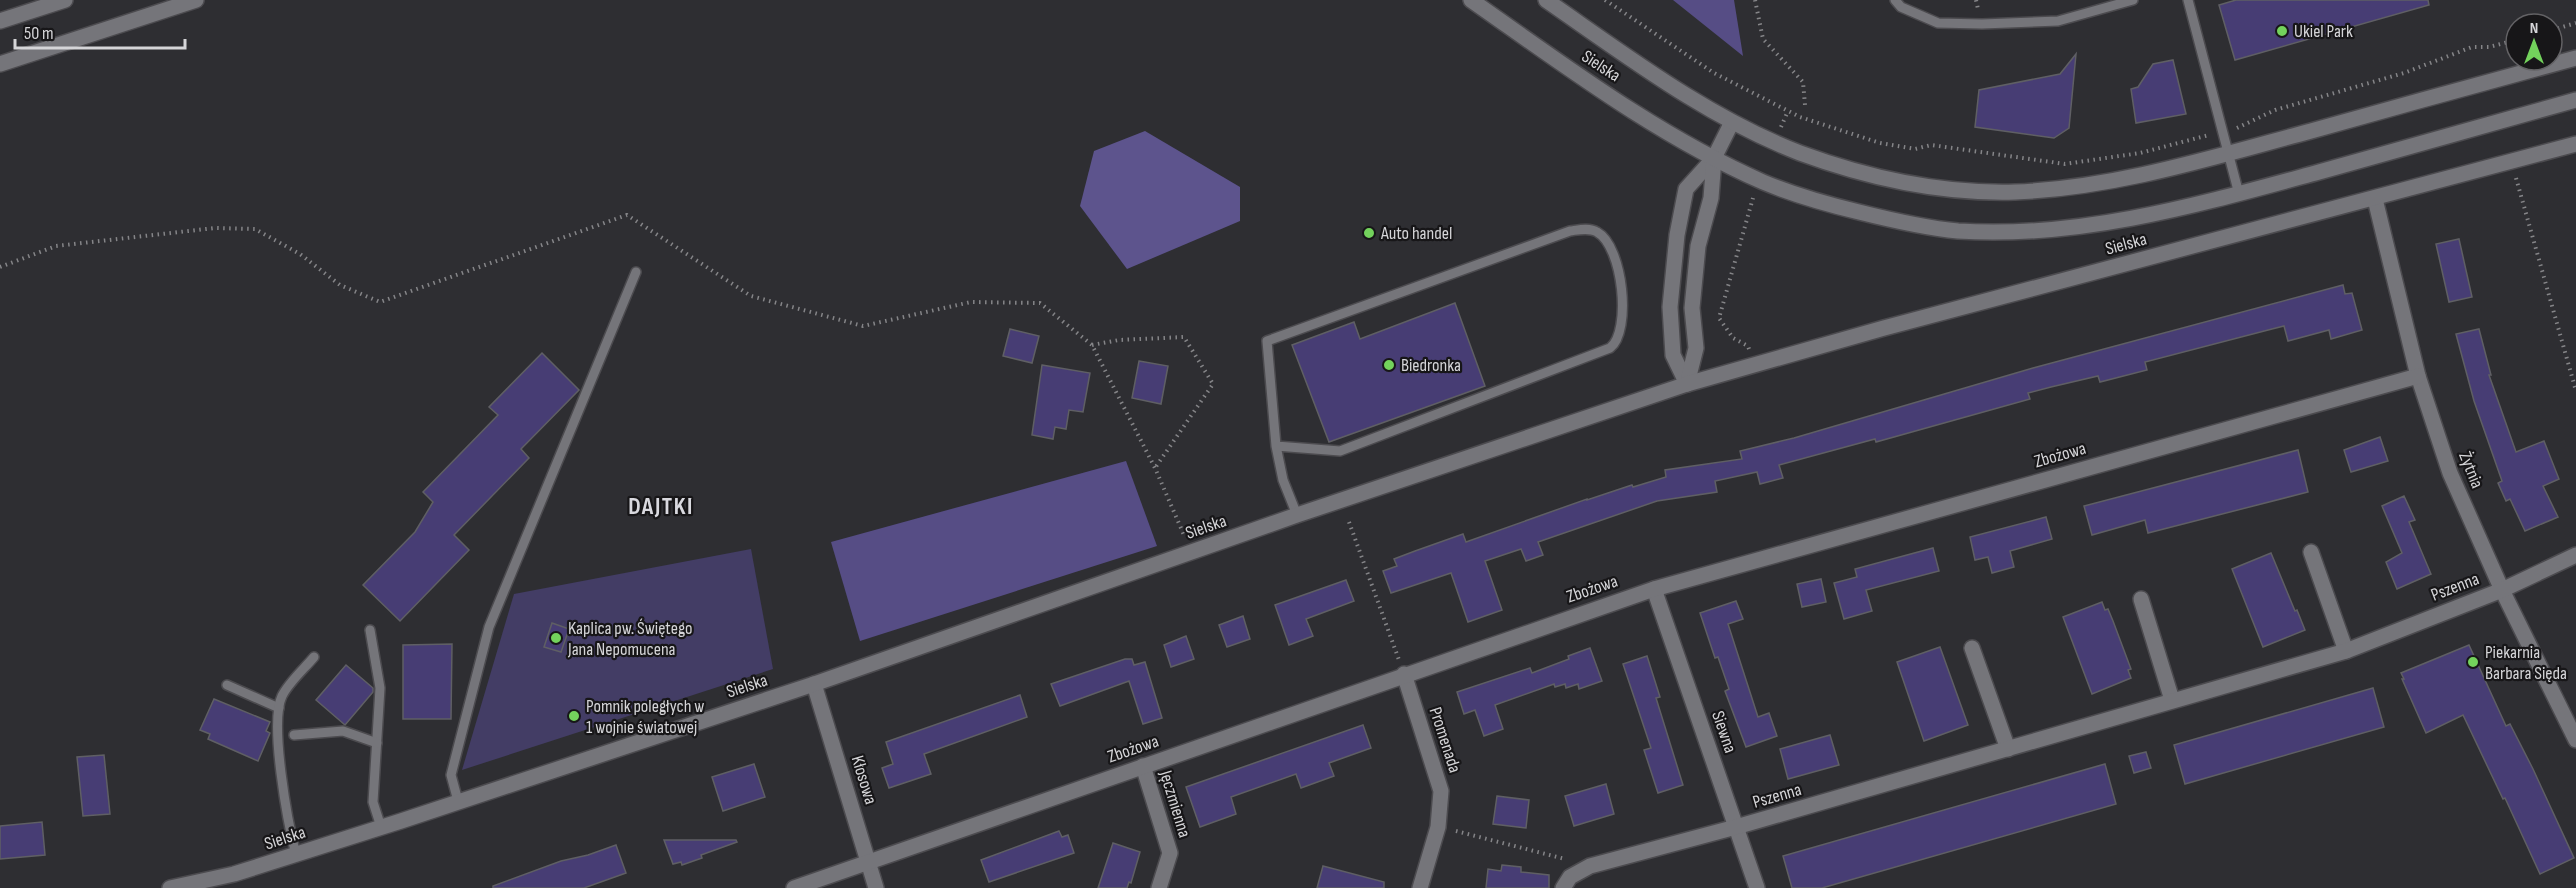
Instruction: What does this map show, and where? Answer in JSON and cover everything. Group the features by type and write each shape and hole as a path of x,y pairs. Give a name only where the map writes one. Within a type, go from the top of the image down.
{"street":[{"path":"0,21 65,0"},
{"path":"0,64 196,0"},
{"name":"Sielska","path":"1471,0 1581,76 1671,134 1714,158 1774,186 1828,205 1897,222 1956,231 2026,232 2136,219 2239,194 2576,100"},
{"name":"Sielska","path":"1546,0 1650,72 1732,122 1824,161 1879,178 1938,188 2013,192 2101,183 2229,153 2576,58"},
{"path":"1687,384 1673,355 1670,307 1677,235 1686,189 1714,158 1732,122"},
{"name":"Sielska","path":"170,888 234,874 296,855 814,684 1297,515 1687,384 1884,328 2576,144"},
{"path":"1687,384 1696,348 1692,308 1698,246 1711,198 1714,158"},
{"name":"Żytnia","path":"2375,199 2418,376 2450,473 2502,590 2576,740"},
{"name":"Zbożowa","path":"794,888 1404,674 1654,589 2418,376"},
{"path":"2311,552 2346,651"},
{"name":"Pszenna","path":"1563,888 1570,877 1590,866 1737,827 2346,651 2502,590 2576,555"},
{"name":"Siewna","path":"1654,589 1757,888"},
{"path":"2141,599 2172,700"},
{"path":"1972,648 2008,749"},
{"name":"Promenada","path":"1404,674 1441,791 1438,827 1420,888"},
{"name":"Kłosowa","path":"814,684 876,888"},
{"name":"Jęczmienna","path":"1143,766 1170,853 1159,888"}],"lane":[{"path":"1895,0 1901,7 1938,23 1982,24 2058,21 2133,0"},
{"path":"2188,0 2239,194"},
{"path":"1276,446 1340,451 1610,348 1616,344 1620,335 1621,279 1607,241 1597,231 1584,229 1570,231 1267,341 1276,446 1283,480 1297,515"},
{"path":"458,801 451,775 489,627 636,272"},
{"path":"370,630 380,688 373,802 381,827"},
{"path":"296,855 285,810 277,721 282,696 314,657"},
{"path":"228,685 279,708"},
{"path":"294,735 343,731 376,743"}],"path":[{"path":"1605,0 1714,73 1800,117 1880,143 1915,149 1931,145"},
{"path":"1755,0 1763,39 1803,82 1805,105"},
{"path":"2472,47 2489,47 2504,43"},
{"path":"2512,162 2576,391"},
{"path":"1750,205 1719,318 1733,338 1748,346 1753,365"},
{"path":"0,267 56,246 214,228 255,229 300,254 340,285 380,302 627,215 751,296 863,326 971,302 1040,303 1092,345 1155,468 1192,552"},
{"path":"1092,345 1119,340 1184,337 1213,384 1155,468"},
{"path":"1349,522 1404,674"},
{"path":"1438,827 1590,866"}],"shaded area":[{"path":"1673,0 1734,0 1743,56"},
{"path":"1145,131 1240,187 1240,221 1127,269 1080,206 1094,151"},
{"path":"1126,461 1157,546 860,641 831,542"},
{"path":"751,549 773,669 462,770 514,594"}],"building":[{"name":"Ukiel Park","path":"2236,0 2428,0 2429,5 2235,60 2219,5"},
{"path":"2076,54 2069,128 2054,138 1975,127 1979,90 2060,74"},
{"path":"2173,60 2186,114 2136,123 2131,89 2138,87 2153,64"},
{"path":"2459,239 2472,297 2449,302 2436,244"},
{"path":"2343,285 2345,294 2352,293 2362,330 2331,339 2329,330 2288,341 2284,326 2145,362 2147,370 2100,382 2098,376 2051,387 2028,393 2030,399 1876,442 1875,439 1779,465 1783,478 1760,484 1757,472 1715,481 1717,492 1657,501 1538,542 1543,555 1526,561 1521,549 1485,561 1502,610 1468,622 1451,573 1391,593 1383,571 1397,566 1394,559 1415,551 1463,534 1466,542 1587,499 1666,477 1665,470 1742,459 1740,451 1794,438 2033,368"},
{"name":"Biedronka","path":"1455,303 1485,386 1329,442 1292,345 1354,322 1360,339"},
{"path":"1010,329 1039,336 1032,363 1003,356"},
{"path":"2479,329 2491,375 2489,375 2516,452 2544,441 2559,479 2543,486 2558,517 2525,531 2510,499 2506,501 2498,483 2502,481 2474,401 2456,334"},
{"path":"542,353 579,390 521,449 529,458 454,535 469,550 400,621 363,585 415,532 433,502 423,492 498,415 489,407"},
{"path":"1139,361 1168,366 1161,404 1132,398"},
{"path":"1042,365 1090,373 1083,412 1069,410 1066,429 1055,427 1053,439 1032,435"},
{"path":"2380,437 2388,461 2351,472 2344,450"},
{"path":"2298,450 2308,492 2148,533 2145,520 2092,535 2084,506"},
{"path":"2404,496 2415,520 2409,522 2431,574 2397,589 2386,562 2402,553 2382,506"},
{"path":"2046,517 2052,539 2010,551 2014,567 1992,573 1988,557 1975,560 1970,537"},
{"path":"1933,548 1939,571 1866,590 1872,611 1844,619 1834,583 1857,577 1855,569"},
{"path":"2271,553 2305,630 2263,647 2232,569"},
{"path":"1821,579 1826,602 1802,607 1797,584"},
{"path":"1346,580 1354,601 1306,619 1313,636 1289,645 1275,605"},
{"path":"1736,601 1743,619 1728,624 1758,717 1769,713 1777,736 1746,747 1725,691 1729,689 1718,657 1715,658 1700,613"},
{"path":"2102,602 2113,621 2131,669 2128,670 2131,678 2092,694 2063,617"},
{"path":"1243,616 1250,639 1227,647 1219,625"},
{"name":"Kaplica pw. Świętego Jana Nepomucena","path":"552,623 569,629 561,652 544,647"},
{"path":"1186,636 1194,659 1171,667 1164,645"},
{"path":"452,644 451,719 403,719 403,645"},
{"path":"2469,645 2506,726 2510,724 2574,858 2540,874 2463,715 2426,733 2402,679 2404,679 2401,673"},
{"path":"1940,647 1968,725 1924,741 1897,662"},
{"path":"1590,648 1602,681 1579,689 1578,684 1566,688 1565,684 1555,687 1554,684 1495,705 1503,729 1484,736 1475,710 1464,714 1457,692 1530,668 1532,673"},
{"path":"1647,656 1660,697 1656,698 1683,785 1658,793 1644,750 1651,748 1623,664"},
{"path":"1125,659 1132,659 1134,665 1145,662 1162,718 1143,724 1129,681 1060,706 1051,684"},
{"path":"346,665 373,688 373,692 345,725 316,700"},
{"path":"2373,688 2384,727 2185,784 2174,745"},
{"path":"1020,695 1027,717 924,754 931,774 889,788 882,768 893,764 886,742"},
{"path":"214,699 270,722 266,731 270,733 258,761 208,739 210,734 200,730"},
{"path":"1363,725 1371,748 1329,763 1334,776 1301,788 1296,774 1231,797 1236,814 1200,827 1186,787"},
{"path":"1830,735 1839,765 1788,779 1780,749"},
{"path":"2146,752 2151,768 2134,773 2129,756"},
{"path":"104,755 110,814 83,816 77,757"},
{"path":"754,764 765,797 723,811 712,777"},
{"path":"2105,764 2116,804 1822,888 1792,888 1783,856"},
{"path":"1606,784 1614,814 1574,826 1565,796"},
{"path":"1497,796 1529,800 1526,828 1493,824"},
{"path":"42,822 45,855 0,859 0,826"},
{"path":"1059,831 1062,837 1068,835 1074,853 989,882 981,860"},
{"path":"664,840 736,840 737,842 701,855 702,858 682,865 681,862 673,864"},
{"path":"1113,843 1140,852 1131,883 1129,882 1127,888 1098,888"},
{"path":"616,845 626,873 584,888 493,888 493,886 561,861"},
{"path":"1502,865 1521,867 1521,872 1549,875 1549,888 1486,888 1488,869 1501,871"},
{"path":"1323,866 1384,882 1384,888 1317,888"}],"place":[{"name":"Ukiel Park","path":"2282,31"},
{"name":"Auto handel","path":"1369,233"},
{"name":"Biedronka","path":"1389,365"},
{"name":"Kaplica pw. Świętego Jana Nepomucena","path":"556,638"},
{"name":"Piekarnia Barbara Sięda","path":"2473,662"},
{"name":"Pomnik poległych w 1 wojnie światowej","path":"574,716"}],"district":[{"name":"DAJTKI","path":"661,506"}]}
